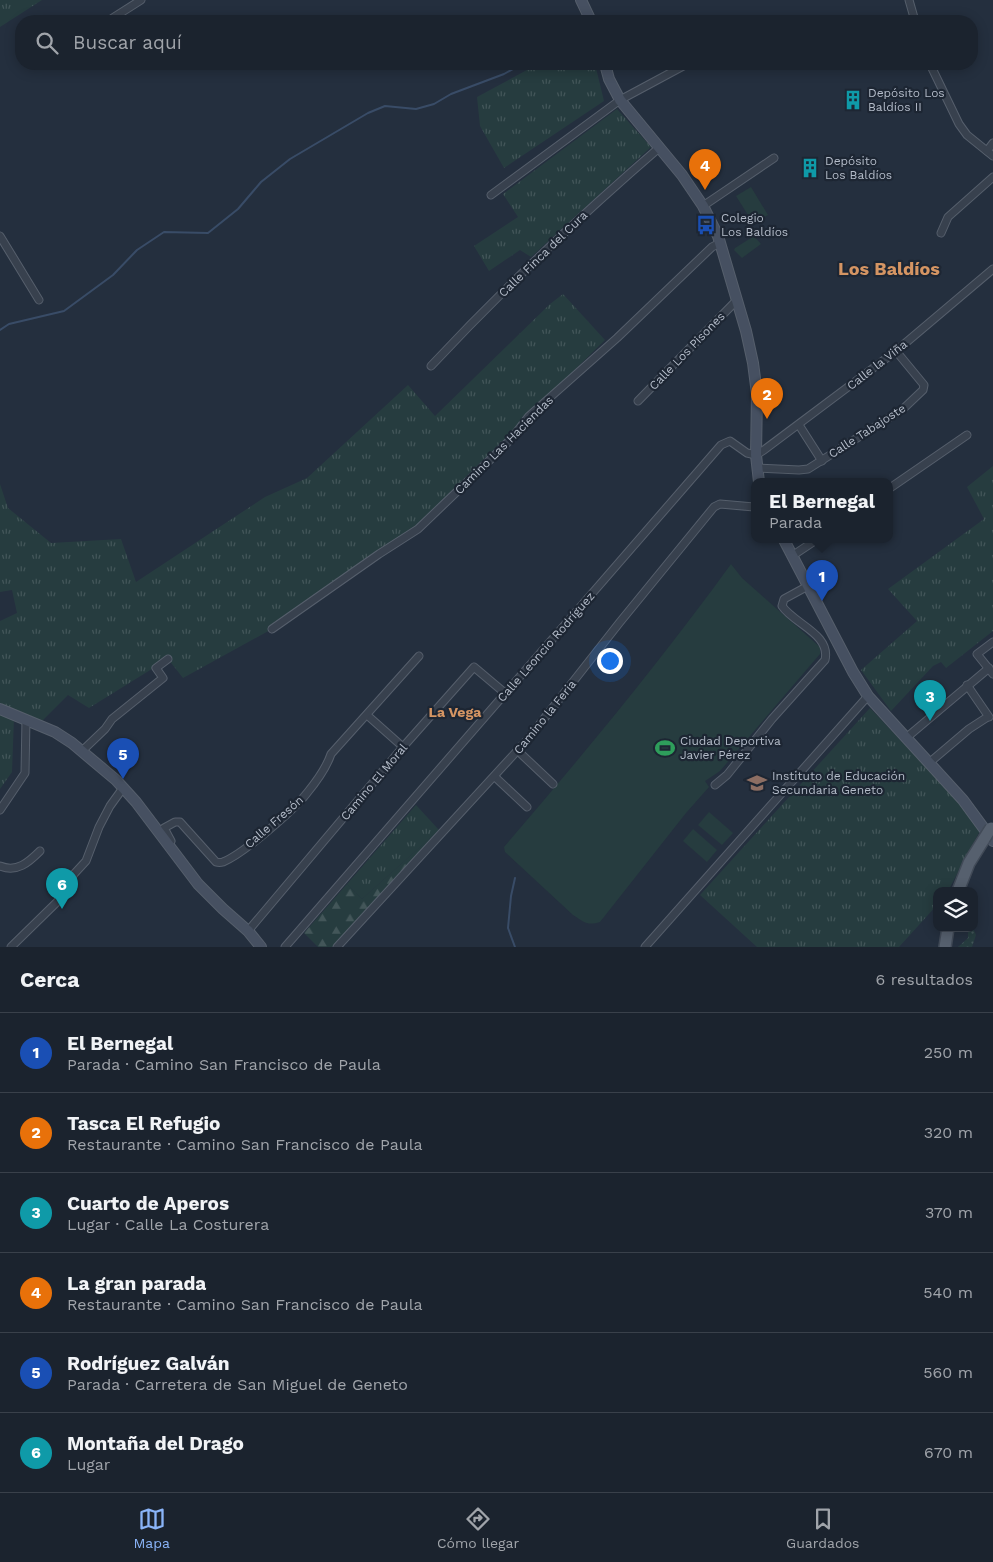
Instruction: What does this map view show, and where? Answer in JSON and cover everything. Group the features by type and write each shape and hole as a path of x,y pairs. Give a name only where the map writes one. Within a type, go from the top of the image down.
{"main road":[{"path":"581,0 588,15"},
{"path":"606,70 620,100 682,175 712,222 720,242 751,355 757,394 756,455 759,478"},
{"path":"786,543 853,672 868,696 963,800 988,840"},
{"path":"0,709 26,718 55,732 82,751 123,788 211,898 248,931 261,947"},
{"path":"960,887 969,863 988,840 992,827"},
{"path":"945,947 947,932"}],"street":[{"path":"117,15 141,0"},
{"path":"909,0 913,15"},
{"path":"491,195 620,100 676,70"},
{"path":"933,70 959,124 967,134 990,154 993,143"},
{"name":"Calle Finca del Cura","path":"431,366 467,327 567,230 660,147"},
{"path":"702,206 774,158"},
{"path":"941,233 948,216 993,177"},
{"path":"0,236 3,246 39,300"},
{"name":"Camino Las Haciendas","path":"272,629 356,569 418,529 506,445 529,416 617,338 712,247 720,242"},
{"name":"Calle la Viña","path":"756,455 799,425 896,351 993,269"},
{"name":"Calle Los Pisones","path":"638,401 736,300"},
{"name":"Calle Tabajoste","path":"758,468 808,469 903,409 923,390 924,385 896,351"},
{"path":"799,425 822,461"},
{"path":"893,486 967,435"},
{"name":"Calle Leoncio Rodríguez","path":"285,947 721,445 730,442 747,453 756,455"},
{"name":"Camino la Feria","path":"338,947 518,751 714,507 720,504 751,507"},
{"path":"792,556 812,543"},
{"path":"715,785 727,775 772,719 824,660 826,653 818,637 786,612 782,606 784,598 808,586"},
{"path":"906,738 966,685 991,671 977,654 993,642"},
{"name":"Calle Fresón","path":"167,844 170,841 164,828 174,822 180,822 216,862 222,862 246,848 291,810 306,794 328,764 331,754 419,656"},
{"path":"82,751 105,729 112,719 163,678 156,668 168,659"},
{"name":"Camino El Moral","path":"248,931 403,746 474,667 506,694"},
{"path":"929,763 970,729 987,718 966,685"},
{"path":"646,947 868,696"},
{"path":"367,715 403,746"},
{"path":"0,810 25,772 26,718"},
{"path":"518,751 553,784"},
{"path":"495,777 527,807"},
{"path":"11,947 58,902 74,874 86,861 99,827 110,806 123,788"},
{"path":"0,866 8,869 16,868 29,862 40,851"}],"green space":[{"path":"0,0 42,0 19,15 15,15 15,17 0,27"},
{"path":"527,70 596,70 604,101 504,168 480,126 477,97"},
{"path":"617,109 651,147 531,257 520,250 489,271 474,246 518,217 503,194"},
{"path":"751,187 768,215 753,223 736,196"},
{"path":"754,236 761,244 742,258 734,250 735,248"},
{"path":"563,294 605,340 417,525 272,629 183,678 168,659 89,708 68,695 42,721 0,703 0,621 17,613 12,590 0,592 0,484 8,508 51,543 121,539 136,582 265,497 307,478 408,385 435,416 550,304"},
{"path":"993,466 993,631 946,668 941,662 933,666 891,711 861,670 917,621 888,589 984,519 967,487"},
{"name":"Ciudad Deportiva Javier Pérez","path":"731,564 742,578 820,647 820,654 720,771 705,781 709,787 686,813 600,922 586,923 573,915 505,852 504,847 563,778 677,637"},
{"path":"870,708 982,827 950,887 933,887 933,909 899,947 757,947 700,895"},
{"path":"0,714 14,718 12,772 0,789"},
{"path":"416,805 439,830 362,899 347,884"},
{"path":"709,812 733,833 722,845 698,825"},
{"path":"693,829 717,850 707,862 683,841"},
{"path":"439,830 332,947 318,947 304,933 347,884 362,899"},
{"path":"968,932 975,932 976,935 972,947 958,947 968,938"}],"waterway":[{"path":"0,330 9,324 64,311 113,275 137,250 164,232 208,233 238,209 261,182 290,159 368,113 385,106 416,109 434,104 451,94 511,70"},
{"path":"515,878 508,928 515,947"}],"place":[{"name":"Depósito Los Baldíos II","path":"853,100"},
{"name":"Depósito Los Baldíos","path":"810,168"},
{"name":"La gran parada","path":"705,190"},
{"name":"Colegio Los Baldíos","path":"706,225"},
{"name":"Tasca El Refugio","path":"767,419"},
{"name":"El Bernegal","path":"822,601"},
{"name":"Cuarto de Aperos","path":"930,721"},
{"name":"Ciudad Deportiva Javier Pérez","path":"665,748"},
{"name":"Rodríguez Galván","path":"123,779"},
{"name":"Instituto de Educación Secundaria Geneto","path":"757,783"},
{"name":"Montaña del Drago","path":"62,909"}],"district":[{"name":"Los Baldíos","path":"889,269"},
{"name":"La Vega","path":"455,712"}]}
